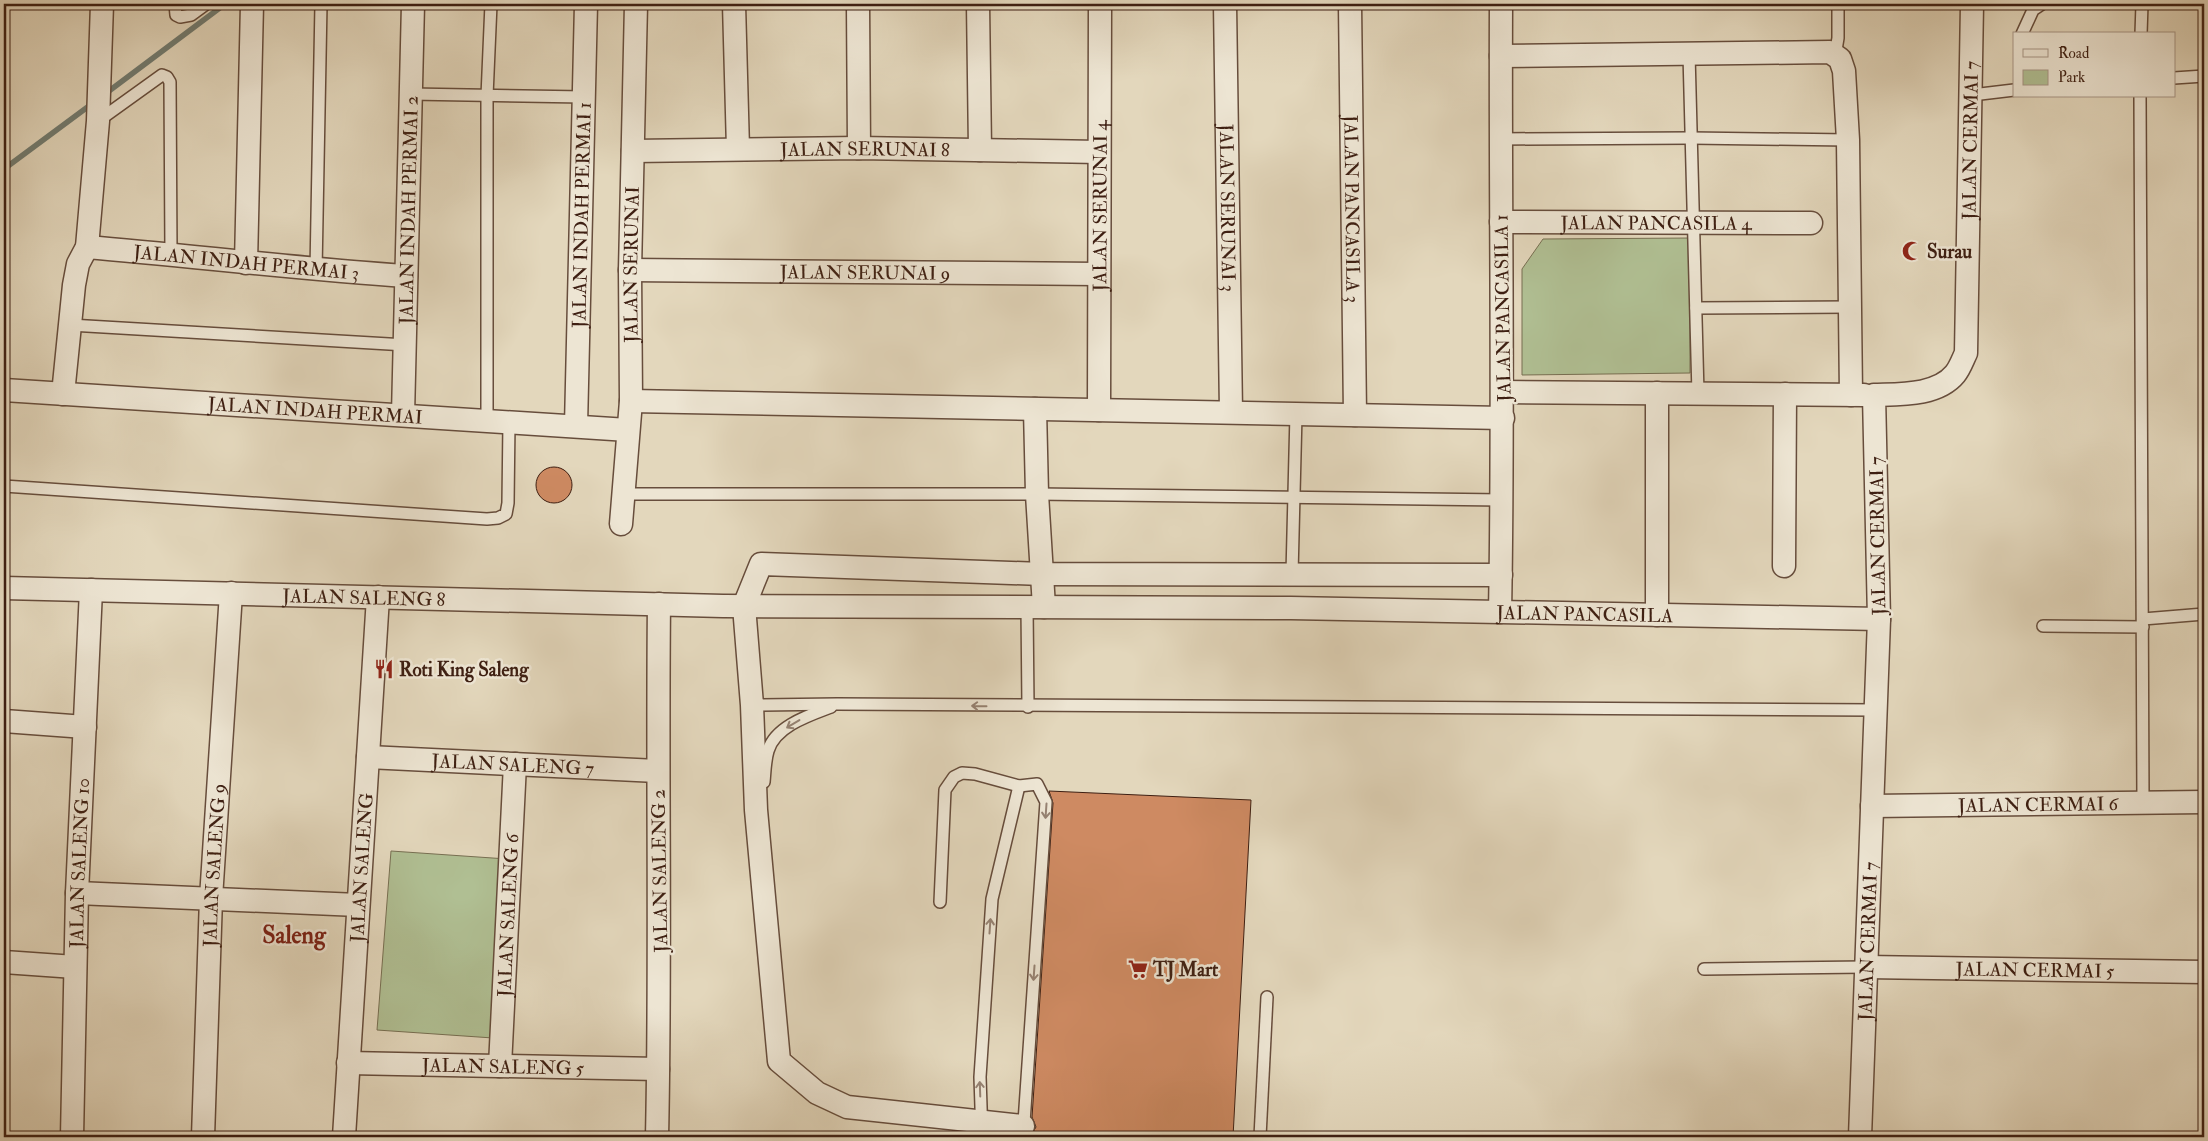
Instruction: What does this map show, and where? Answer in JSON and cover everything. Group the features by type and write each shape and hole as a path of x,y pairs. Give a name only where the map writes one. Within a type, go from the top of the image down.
{"street":[{"path":"63,394 78,264 87,248 101,76 102,4"},
{"path":"246,263 253,4"},
{"name":"JALAN INDAH PERMAI 2","path":"403,416 413,4"},
{"name":"JALAN INDAH PERMAI 1","path":"576,426 586,4"},
{"name":"JALAN SERUNAI","path":"622,524 630,401 630,270 636,4"},
{"path":"734,4 738,150"},
{"path":"858,4 858,148"},
{"path":"978,4 980,150"},
{"name":"JALAN SERUNAI 4","path":"1099,410 1100,4"},
{"name":"JALAN SERUNAI 3","path":"1225,4 1231,412"},
{"name":"JALAN PANCASILA 3","path":"1350,4 1355,415"},
{"name":"JALAN PANCASILA 1","path":"1500,612 1503,418 1501,4"},
{"name":"JALAN CERMAI 7","path":"1860,1137 1879,619 1874,395 1914,394 1932,390 1955,375 1966,353 1972,95 1972,4"},
{"path":"1501,56 1830,52 1840,59 1844,71 1848,140 1851,395"},
{"name":"JALAN SERUNAI 8","path":"633,151 858,148 1099,152"},
{"name":"JALAN PANCASILA 4","path":"1501,222 1811,223"},
{"name":"JALAN INDAH PERMAI 3","path":"87,248 172,254 316,270 406,276"},
{"name":"JALAN SERUNAI 9","path":"630,270 1098,274"},
{"name":"JALAN INDAH PERMAI","path":"4,390 628,430"},
{"path":"1503,392 1874,395"},
{"path":"1657,393 1657,615"},
{"path":"1784,566 1786,394"},
{"path":"630,401 1503,418"},
{"path":"1035,409 1037,494 1042,574 1035,607"},
{"path":"1023,1131 981,1129 847,1107 817,1093 779,1061 756,810 752,706 734,606 761,564 1042,574 1501,575"},
{"path":"1291,608 1292,574"},
{"name":"JALAN SALENG 8","path":"4,588 734,606 1035,607"},
{"name":"JALAN SALENG 10","path":"72,1137 77,893 91,590"},
{"name":"JALAN SALENG 9","path":"203,1137 211,898 230,593"},
{"name":"JALAN SALENG","path":"344,1137 378,597"},
{"name":"JALAN SALENG 2","path":"657,1137 660,959 657,772 659,604"},
{"name":"JALAN PANCASILA","path":"1035,607 1291,608 1879,619"},
{"path":"4,721 85,727"},
{"name":"JALAN SALENG 7","path":"368,757 657,772"},
{"name":"JALAN SALENG 6","path":"500,1066 515,764"},
{"name":"JALAN CERMAI 6","path":"1872,806 2204,802"},
{"path":"77,893 358,906"},
{"path":"4,962 75,966"},
{"name":"JALAN CERMAI 5","path":"1866,967 2204,972"},
{"name":"JALAN SALENG 5","path":"348,1063 658,1069"},
{"path":"1860,1137 1868,1137"}],"lane":[{"path":"175,4 176,15 180,17 190,15 206,4"},
{"path":"316,270 321,4"},
{"path":"487,421 487,96 491,4"},
{"path":"1835,56 1838,38 1838,4"},
{"path":"2023,32 2034,10 2042,4"},
{"path":"2141,32 2142,4"},
{"path":"1689,54 1698,394"},
{"path":"98,121 162,75 167,77 170,82 172,254"},
{"path":"2176,78 2204,76"},
{"path":"1972,95 2013,90"},
{"path":"411,94 584,97"},
{"path":"2140,98 2143,803"},
{"path":"1501,139 1691,138 1848,140"},
{"path":"1696,308 1849,307"},
{"path":"70,325 406,345"},
{"path":"1292,574 1296,414"},
{"path":"4,486 477,519 498,518 506,514 508,504 509,422"},
{"path":"623,494 1037,494 1502,500"},
{"path":"1028,706 1035,607"},
{"path":"2043,626 2143,623 2204,614"},
{"path":"756,810 762,790 768,749 784,729 802,718 838,704"},
{"path":"752,706 838,704 1876,710"},
{"path":"940,902 945,790 954,777 962,772 1018,786 1038,784 1046,802 1023,1131"},
{"path":"981,1129 980,1077 992,899 1018,786"},
{"path":"1704,969 1866,967"},
{"path":"1260,1137 1267,997"}],"green space":[{"path":"1690,238 1690,373 1522,375 1522,269 1543,239"},
{"path":"391,851 507,859 493,1038 377,1030"}],"building":[{"path":"554,467 566,473 572,485 566,497 554,503 542,497 536,485 542,473"},
{"name":"TJ Mart","path":"1049,791 1251,800 1233,1137 1030,1137 1036,1127 1032,1117 1053,803"}],"waterway":[{"path":"105,94 225,4"},
{"path":"4,169 93,103"}],"place":[{"name":"Surau","path":"1912,251"},
{"name":"Roti King Saleng","path":"384,669"},
{"name":"TJ Mart","path":"1138,969"}],"district":[{"name":"Saleng","path":"294,935"}]}
